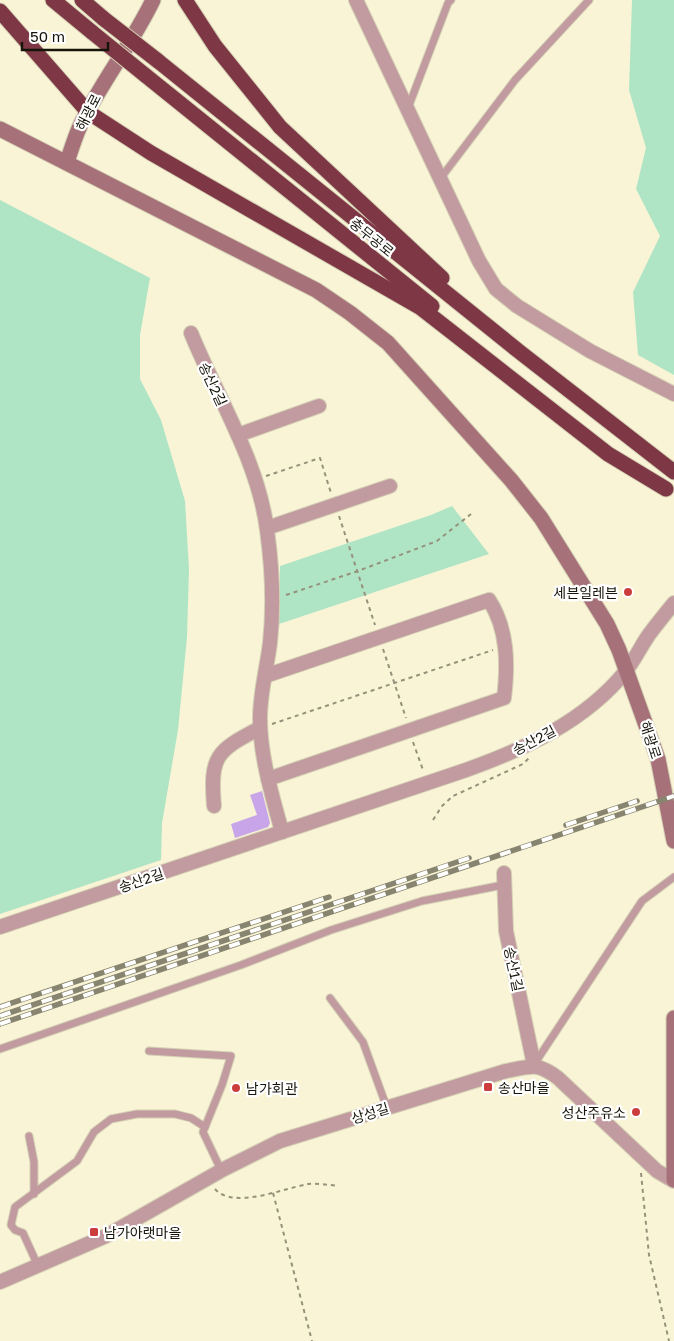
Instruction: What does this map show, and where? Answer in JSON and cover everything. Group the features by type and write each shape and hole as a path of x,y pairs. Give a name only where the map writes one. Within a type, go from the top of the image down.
{"highway":[{"name":"충무공로","path":"53,0 434,307 670,492"},
{"name":"충무공로","path":"82,0 521,353 674,472"},
{"path":"189,3 215,46 280,127 521,353"},
{"path":"0,11 88,112 151,153 421,308 608,454 670,492"}],"main road":[{"name":"해광로","path":"154,0 88,112 80,127 67,162 316,290 350,312 388,343 510,480 541,518 607,624 658,759 674,841"},
{"path":"0,129 67,162"},
{"path":"674,1018 674,1181"}],"street":[{"path":"356,0 479,261 496,290 517,306 590,351 674,394"},
{"name":"송산2길","path":"191,333 207,373 238,435 254,479 267,528 271,599 270,640 260,728 268,779 282,832"},
{"path":"238,435 319,406"},
{"path":"267,528 390,486"},
{"path":"265,676 489,600 498,616 505,646 504,698 268,779"},
{"name":"송산2길","path":"0,927 427,784 486,763 533,741 584,712 626,671 647,636 674,603"},
{"path":"214,806 212,781 216,759 234,743 260,728"},
{"name":"송산1길","path":"503,879 506,931 534,1065"},
{"path":"534,1065 544,1068 558,1078 657,1171 674,1181"},
{"name":"상성길","path":"0,1282 115,1232 221,1170 280,1141 506,1071 534,1065"}],"lane":[{"path":"407,111 448,2 451,0"},
{"path":"440,179 515,80 589,0"},
{"path":"534,1065 642,901 674,876"},
{"path":"0,1049 242,965 331,930 422,901 503,879"},
{"path":"330,998 350,1021 363,1042 387,1108"},
{"path":"149,1051 230,1056 222,1085 203,1132 205,1141 221,1170"},
{"path":"38,1266 23,1233 15,1230 11,1225 15,1207 77,1161 94,1132 111,1118 137,1114 175,1114 191,1118 205,1127"},
{"path":"29,1136 34,1162 34,1194"}],"path":[{"path":"254,479 320,458 427,784"},
{"path":"271,599 358,571 437,541 471,514"},
{"path":"260,728 505,646"},
{"path":"433,820 445,803 453,796 528,761 533,741"},
{"path":"641,1156 643,1204 649,1255 669,1341"},
{"path":"207,1179 218,1192 229,1197 273,1193 310,1184 339,1186"},
{"path":"273,1193 312,1341"}],"green space":[{"path":"632,0 674,0 674,375 638,355 633,292 660,236 636,189 646,148 629,90"},
{"path":"0,200 150,278 140,335 140,379 161,420 185,501 189,569 187,637 178,730 162,823 161,860 0,914"},
{"path":"452,506 489,554 279,624 280,566 431,515"}],"building":[{"path":"262,791 270,823 268,827 235,838 231,824 257,815 250,795"}],"railway":[{"path":"0,1024 674,796"},
{"path":"566,825 637,801"},
{"path":"0,1016 469,858"},
{"path":"0,1007 329,897"}],"place":[{"name":"세븐일레븐","path":"628,592"},
{"name":"송산마을","path":"488,1087"},
{"name":"남가회관","path":"236,1088"},
{"name":"성산주유소","path":"636,1112"},
{"name":"남가아랫마을","path":"94,1232"}]}
